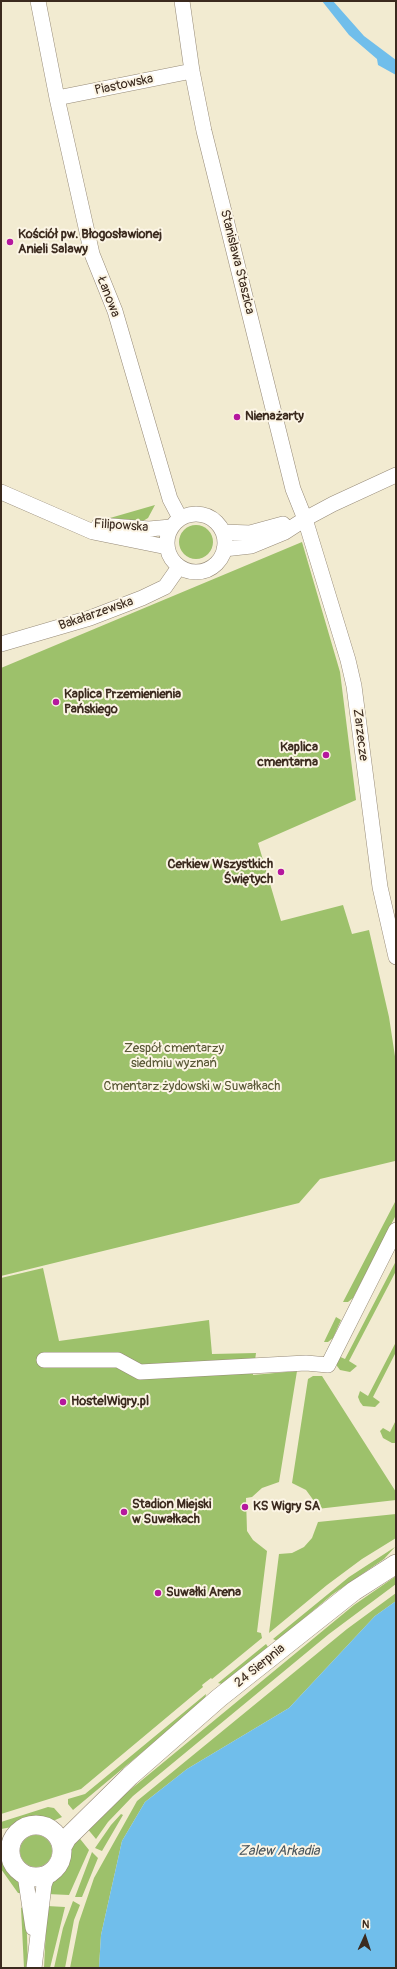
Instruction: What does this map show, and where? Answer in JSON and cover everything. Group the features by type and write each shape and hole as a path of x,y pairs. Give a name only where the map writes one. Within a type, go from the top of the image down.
{"main road":[{"name":"24 Sierpnia","path":"62,1847 67,1838 130,1776 219,1698 354,1591 396,1564"},
{"name":"24 Sierpnia","path":"44,1826 59,1824 130,1776"},
{"path":"1,1833 20,1830 28,1826 44,1826 57,1836 62,1847 61,1859 58,1866 48,1874 36,1878 25,1875 15,1867 6,1854 20,1830"}],"street":[{"name":"Łanowa","path":"38,1 57,98 92,254 115,312 170,499 175,523"},
{"name":"Stanisława Staszica","path":"182,1 192,71 204,132 293,489 305,519"},
{"name":"Piastowska","path":"57,98 192,71"},
{"path":"224,549 251,546 285,532 305,519 396,475"},
{"name":"Filipowska","path":"1,492 93,532 167,547"},
{"path":"196,513 212,518 223,532 224,549 221,558 206,570 197,572 187,571 179,567 169,555 167,547 168,533 175,523 196,513"},
{"path":"223,532 250,534 305,519"},
{"name":"Zarzecze","path":"305,519 348,660 354,686 380,887 396,957"},
{"name":"Filipowska","path":"72,523 149,529 175,523"},
{"name":"Bakałarzewska","path":"1,644 90,618 142,598 165,587 179,567"},
{"path":"44,1360 118,1360 140,1372 306,1363 328,1365 396,1230"},
{"path":"34,1968 35,1946 44,1885 48,1874"},
{"path":"25,1875 35,1946"}],"green space":[{"path":"155,505 148,518 143,521 110,518"},
{"path":"199,525 208,530 212,535 212,549 208,554 203,558 193,559 189,558 180,549 179,539 180,535 189,526"},
{"name":"Zespół cmentarzy siedmiu wyznań","path":"302,542 340,672 356,800 258,843 281,921 343,905 352,934 369,930 389,1017 396,1063 395,1161 320,1179 299,1203 1,1276 1,668"},
{"path":"395,1202 396,1215 353,1298 348,1302 343,1302"},
{"path":"396,1261 396,1271 349,1361 357,1366 350,1372 340,1370 337,1366 336,1355 345,1359"},
{"name":"Stadion Miejski w Suwałkach","path":"43,1268 59,1341 209,1320 212,1354 256,1353 253,1375 297,1371 279,1482 262,1488 252,1497 246,1498 247,1531 253,1540 267,1551 257,1632 261,1633 262,1638 212,1679 211,1678 202,1685 203,1687 81,1789 1,1814 1,1278"},
{"path":"336,1317 341,1320 333,1338 328,1342 324,1342"},
{"path":"396,1342 396,1352 373,1397 380,1402 375,1407 363,1406 358,1397 360,1391 368,1396"},
{"path":"313,1376 322,1376 396,1492 396,1500 317,1509 314,1501 306,1490 292,1483 308,1379"},
{"path":"396,1420 396,1443 392,1443 383,1438 380,1431 383,1428 390,1432"},
{"path":"396,1514 396,1538 362,1559 327,1585 269,1633 279,1554 292,1553 304,1547 312,1538 318,1522"},
{"path":"395,1547 384,1559 333,1594 277,1641 273,1639 349,1577"},
{"path":"396,1576 396,1584 329,1634 133,1796 108,1822 96,1839 86,1827 354,1605"},
{"path":"396,1593 396,1601 375,1616 289,1708 187,1769 145,1802 122,1841 101,1935 99,1968 70,1968 79,1922 94,1878 137,1801 347,1629"},
{"path":"266,1644 268,1647 222,1684 218,1683"},
{"path":"206,1694 205,1700 73,1810 68,1804 68,1799 85,1794"},
{"path":"48,1807 54,1808 62,1817 53,1821 29,1819 12,1827 1,1829 1,1822"},
{"path":"121,1814 123,1815 102,1851 95,1848 111,1825"},
{"path":"33,1835 39,1835 48,1839 52,1851 48,1863 39,1867 33,1867 24,1863 20,1854 20,1848 24,1839"},
{"path":"77,1835 89,1850 69,1895 47,1894 51,1881 64,1866 68,1851"},
{"path":"92,1852 98,1858 82,1897 75,1897"},
{"path":"1,1857 9,1871 22,1884 24,1893 18,1893 1,1869"},
{"path":"73,1901 80,1905 74,1920 65,1968 54,1968 63,1928"},
{"path":"26,1905 28,1968 24,1968 21,1908"},
{"path":"47,1906 65,1907 50,1968 44,1968"}],"water":[{"path":"322,1 333,1 364,36 396,60 396,75 378,65 377,59 349,35"},
{"name":"Zalew Arkadia","path":"396,1601 396,1968 99,1968 101,1935 122,1841 145,1802 187,1769 289,1708 375,1616"}],"place":[{"name":"Kościół pw. Błogosławionej Anieli Salawy","path":"10,242"},
{"name":"Nienażarty","path":"237,417"},
{"name":"Kaplica Przemienienia Pańskiego","path":"56,702"},
{"name":"Kaplica cmentarna","path":"326,755"},
{"name":"Cerkiew Wszystkich Świętych","path":"281,872"},
{"name":"HostelWigry.pl","path":"63,1402"},
{"name":"KS Wigry SA","path":"245,1507"},
{"name":"Stadion Miejski w Suwałkach","path":"124,1512"},
{"name":"Suwałki Arena","path":"158,1593"}],"park label":[{"name":"Cmentarz żydowski w Suwałkach","path":"192,1087"}]}
